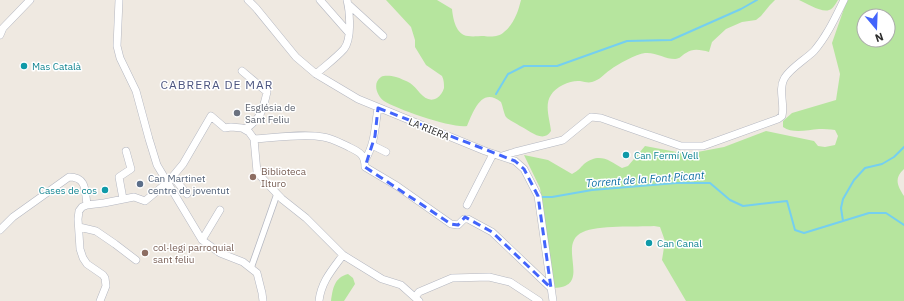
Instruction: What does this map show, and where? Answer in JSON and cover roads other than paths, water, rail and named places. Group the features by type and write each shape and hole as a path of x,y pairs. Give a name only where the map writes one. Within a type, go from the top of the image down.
{"street":[{"path":"0,35 3,28 30,0"},
{"path":"119,0 117,46 120,58 136,91 155,158 161,172 187,194"},
{"name":"LA RIERA","path":"248,0 296,57 316,74 358,99 493,154 515,161 524,169 538,196 553,301"},
{"path":"320,0 349,33"},
{"path":"502,156 563,140 591,117 602,118 681,146 703,146 778,119 782,116 784,111 781,99 784,78 813,52 827,35 844,0"},
{"path":"316,74 345,48 349,33 350,18 347,2"},
{"path":"347,2 383,36"},
{"path":"242,71 267,92 264,107 259,117 253,124 245,129"},
{"path":"378,108 375,136 365,160 365,167 397,186 451,224 458,225 464,219 468,219 492,232 551,288"},
{"path":"103,301 106,286 105,278 87,264 80,249 79,212 82,207 87,205 134,197 144,201 170,180 185,161 211,116 225,128 242,128 249,132 254,139 257,172 277,194 306,218 343,255 382,279 401,285 417,299 420,292 452,278 489,277 510,282 539,301"},
{"path":"254,139 309,135 324,137 338,141 361,153 365,160"},
{"path":"372,145 386,152"},
{"path":"123,199 119,177 131,169 126,151"},
{"path":"467,205 493,154"},
{"path":"0,230 13,217 69,177 76,177 81,181 84,188 87,205"},
{"path":"170,180 173,192 202,240 220,253 243,262 257,273 263,301"},
{"path":"251,268 277,194"},
{"path":"202,240 220,210"},
{"path":"79,227 96,231 116,244 136,260"},
{"path":"319,301 320,290 323,283 343,255"}],"waterway":[{"path":"496,94 508,74 524,66 557,66 627,41 671,40 741,9 757,0"},
{"path":"843,221 841,208 843,199 854,180 865,168 882,164 894,157 904,147"},
{"name":"Torrent de la Font Picant","path":"542,197 552,197 592,190 676,183 710,183 730,200 743,206 787,201 795,230 804,233 869,213 886,213 904,225"}],"place":[{"name":"Mas Català","path":"24,66"},
{"name":"Església de Sant Feliu","path":"237,113"},
{"name":"Can Fermí Vell","path":"626,155"},
{"name":"Biblioteca Ilturo","path":"253,177"},
{"name":"Can Martinet centre de joventut","path":"140,184"},
{"name":"Cases de cos","path":"105,190"},
{"name":"Can Canal","path":"649,243"},
{"name":"col·legi parroquial sant feliu","path":"145,253"}],"district":[{"name":"CABRERA DE MAR","path":"217,84"}]}
